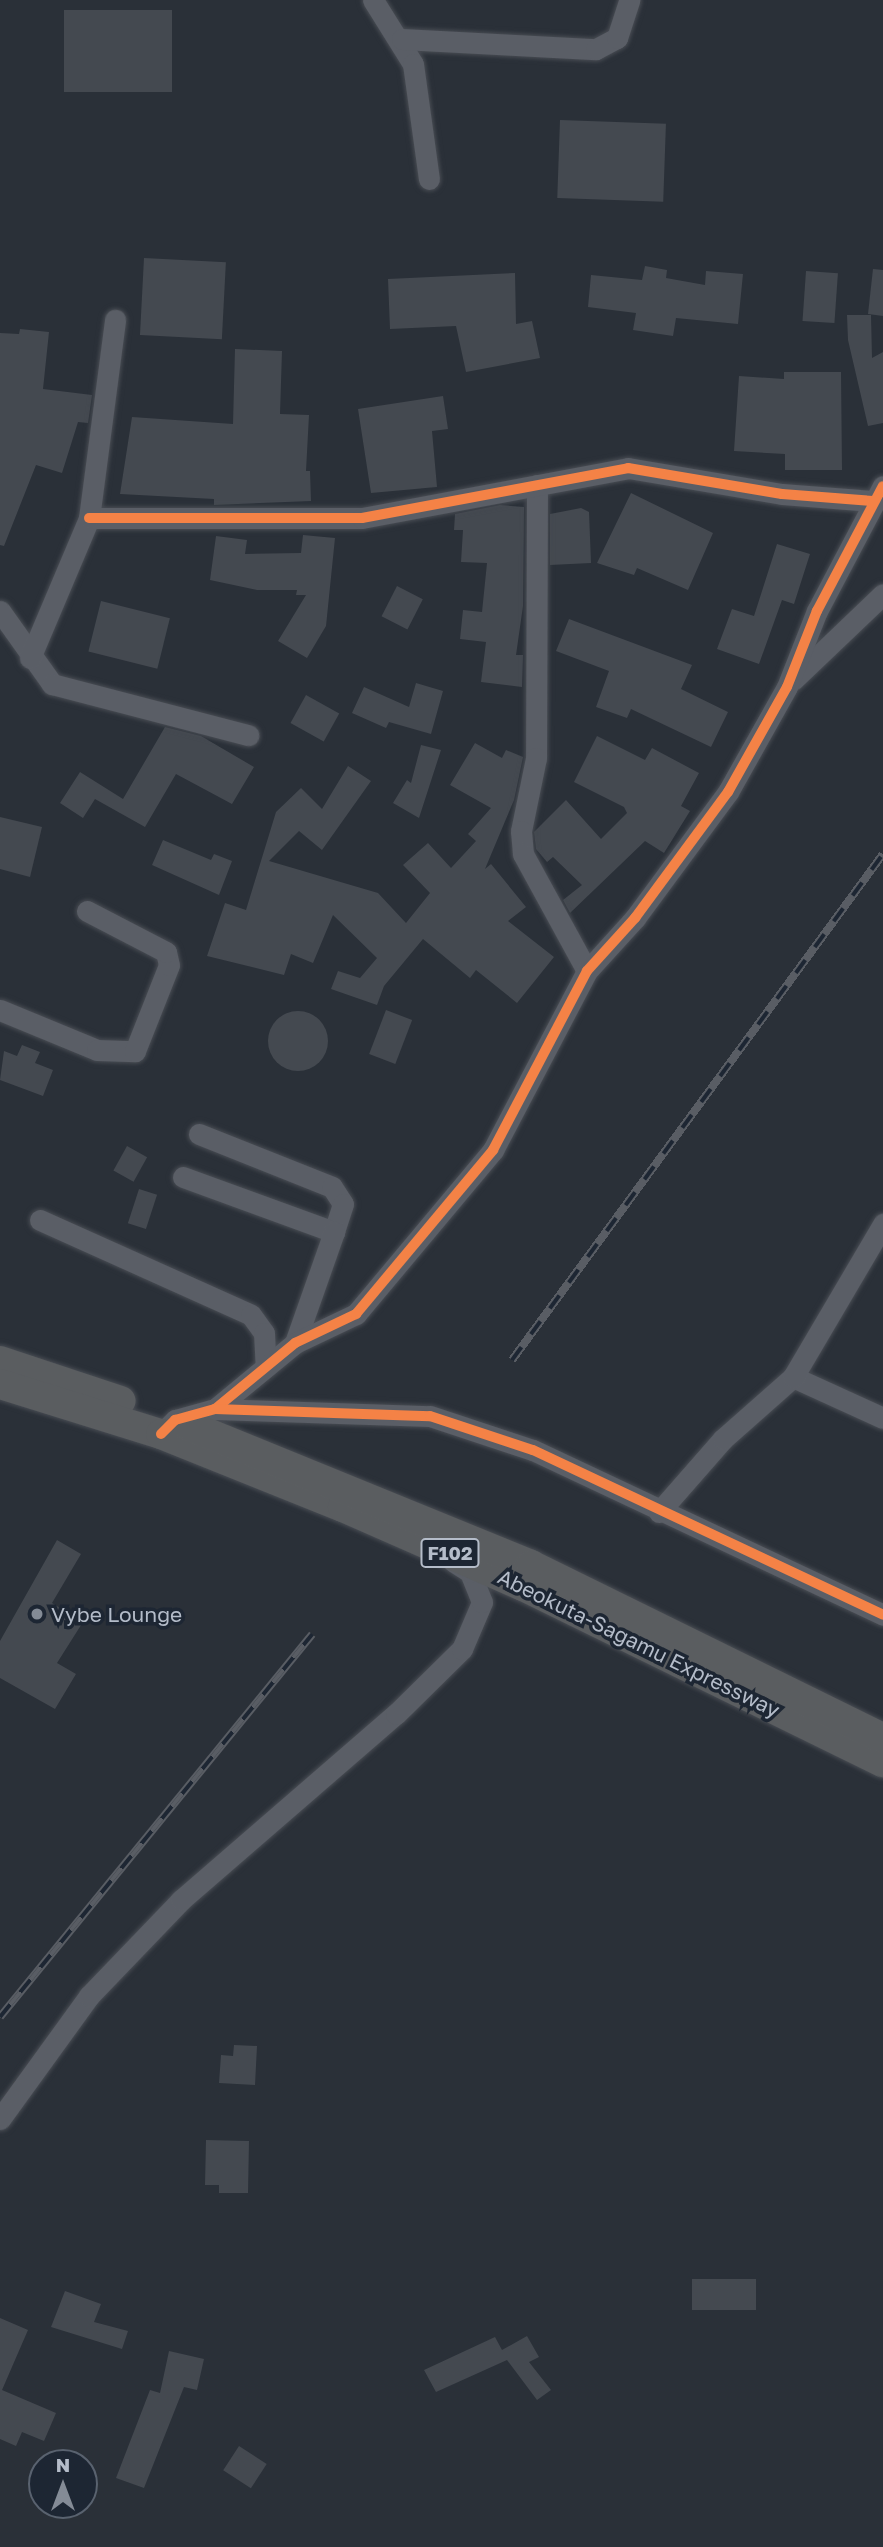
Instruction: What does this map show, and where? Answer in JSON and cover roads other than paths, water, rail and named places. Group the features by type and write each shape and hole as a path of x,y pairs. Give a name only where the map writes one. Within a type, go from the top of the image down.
{"highway":[{"name":"Abeokuta-Sagamu Expressway","path":"0,1361 531,1565 883,1738"},
{"name":"Abeokuta-Sagamu Expressway","path":"0,1384 168,1427 430,1545 883,1762"}],"street":[{"path":"373,0 402,39 413,64 429,179"},
{"path":"402,39 596,49 617,38 629,0"},
{"path":"30,658 89,518 115,320"},
{"path":"89,518 362,518 628,468 782,494 878,494 817,611 787,687 728,792 635,918 587,971 493,1150 356,1314 295,1343 215,1409 168,1427"},
{"path":"537,485 536,758 521,831 523,854 587,971"},
{"path":"787,687 883,594"},
{"path":"0,611 30,658 52,684 76,694 141,703 248,735"},
{"path":"0,1010 97,1050 135,1051 169,965 166,952 87,911"},
{"path":"199,1134 332,1187 343,1204 295,1343"},
{"path":"183,1177 334,1232"},
{"path":"40,1220 251,1315 264,1334 266,1367"},
{"path":"659,1512 723,1440 793,1377 883,1224"},
{"path":"793,1377 883,1418"},
{"path":"215,1409 430,1416 533,1450 659,1512 883,1615"},
{"path":"0,2119 89,1996 181,1900 396,1714 462,1649 482,1602 470,1572 430,1545"}],"railway":[{"path":"512,1360 883,854"},
{"path":"0,2017 312,1634"}],"place":[{"name":"Vybe Lounge","path":"37,1614"}]}
